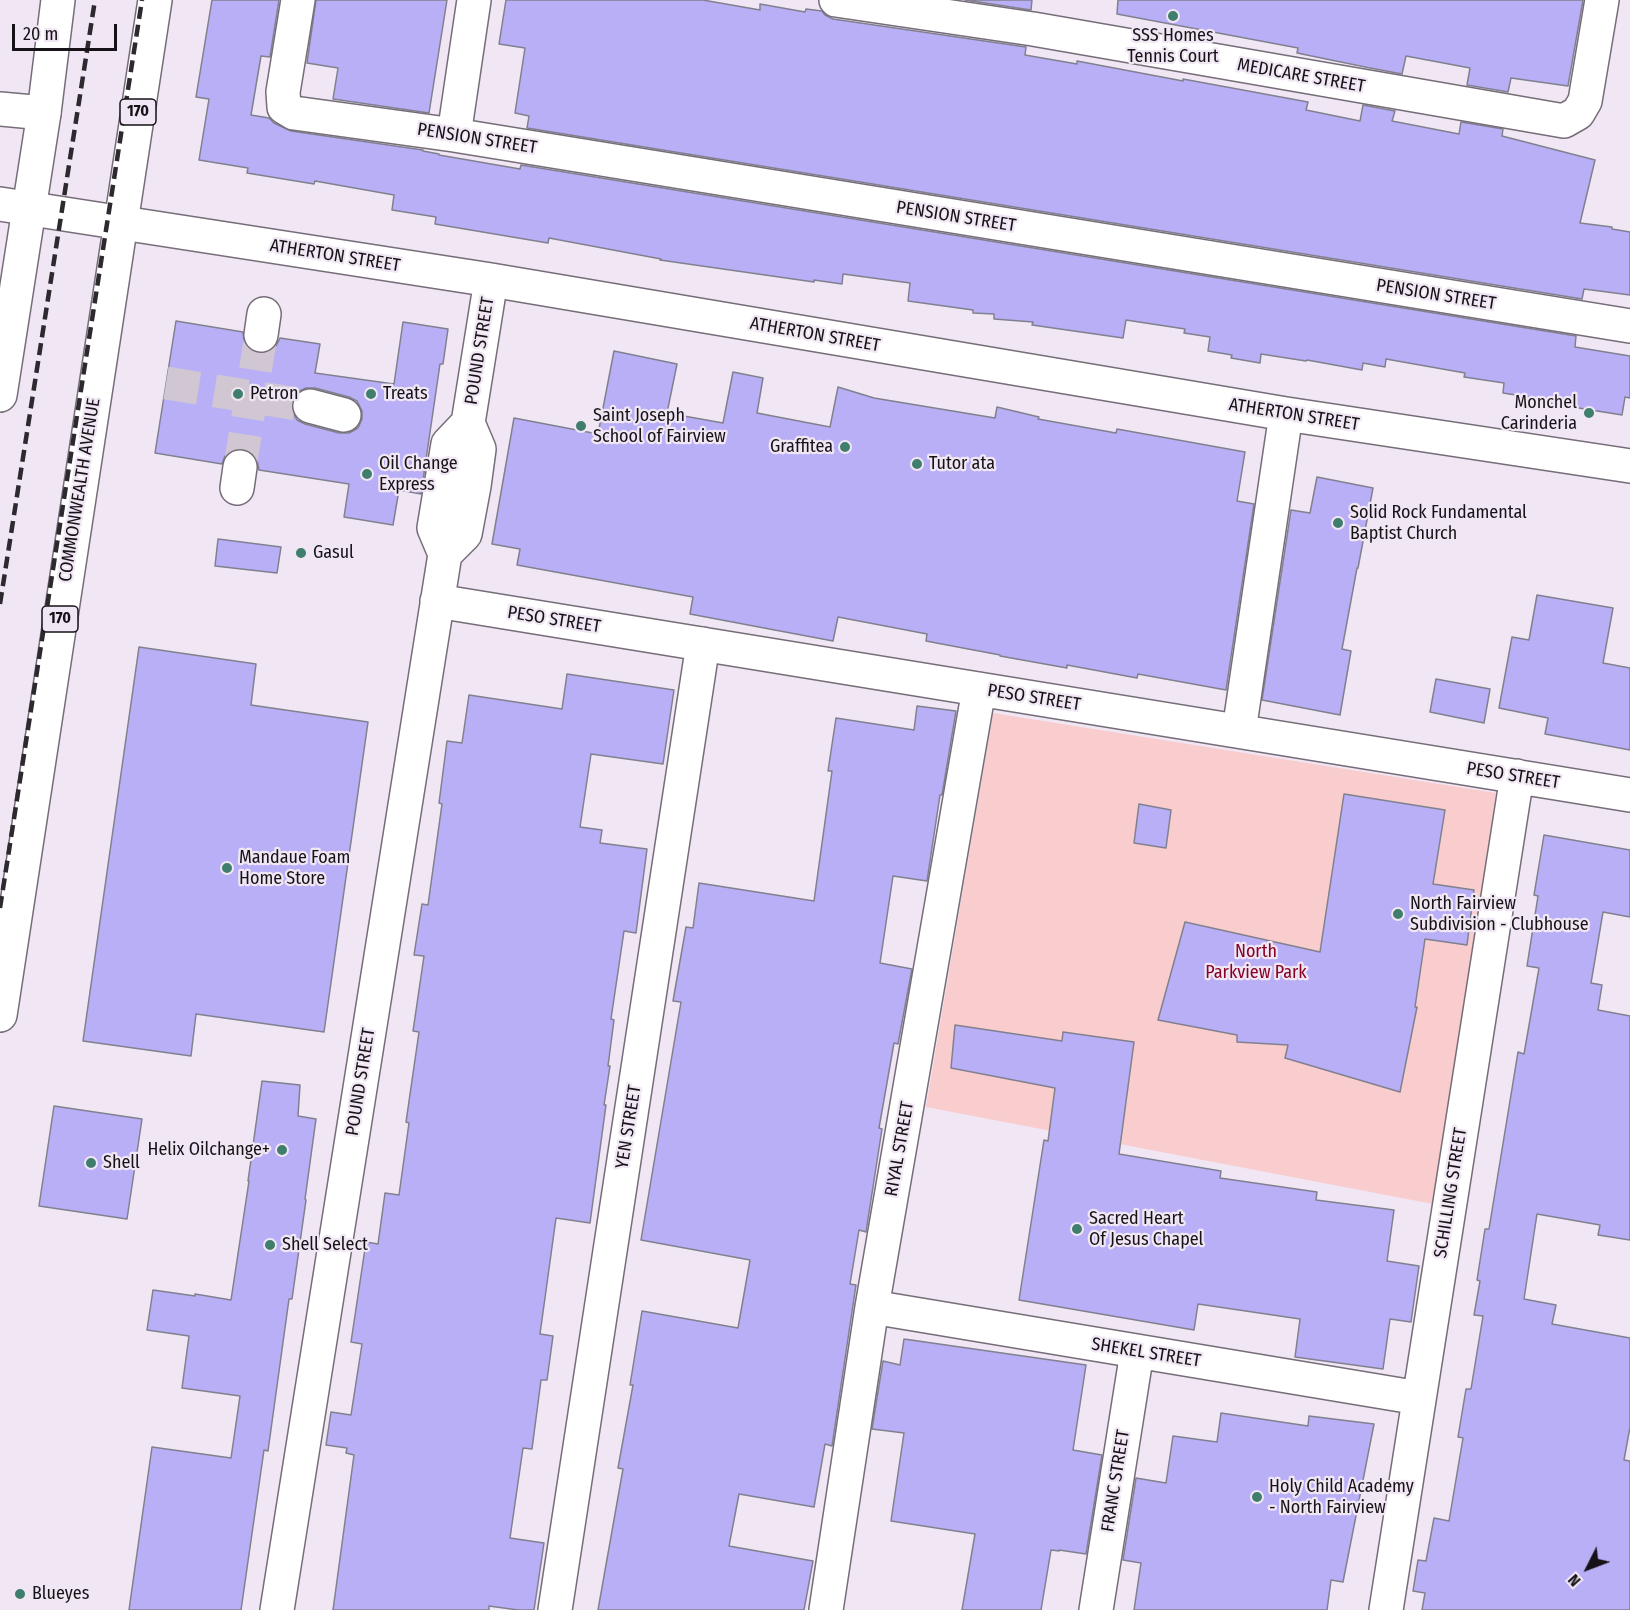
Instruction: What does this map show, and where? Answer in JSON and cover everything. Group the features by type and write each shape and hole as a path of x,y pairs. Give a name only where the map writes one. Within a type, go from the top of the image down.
{"street":[{"path":"0,395 15,207 44,113 58,0"},
{"name":"COMMONWEALTH AVENUE","path":"0,1015 155,0"},
{"name":"PENSION STREET","path":"298,0 283,93 284,107 294,113 454,135 1630,327"},
{"path":"454,135 474,0"},
{"name":"MEDICARE STREET","path":"836,0 1033,29 1564,121 1578,113 1585,101 1602,0"},
{"path":"0,109 44,113"},
{"name":"ATHERTON STREET","path":"15,207 491,280 1286,414 1630,466"},
{"name":"POUND STREET","path":"277,1610 445,554 465,534 474,486 479,449 468,423 491,280"},
{"path":"310,406 344,415"},
{"path":"1239,731 1286,414"},
{"name":"PESO STREET","path":"437,601 1630,795"},
{"name":"YEN STREET","path":"555,1610 703,644"},
{"name":"RIYAL STREET","path":"826,1610 872,1307 979,689"},
{"name":"SCHILLING STREET","path":"1386,1610 1517,776"},
{"name":"SHEKEL STREET","path":"872,1307 1419,1398"},
{"name":"FRANC STREET","path":"1096,1610 1137,1352"}],"green space":[{"name":"North Parkview Park","path":"993,713 1496,793 1433,1204 926,1107"}],"building":[{"path":"212,0 279,0 270,57 261,56 251,115 269,118 291,131 423,150 439,155 520,169 521,165 1576,336 1575,347 1630,356 1630,398 1625,397 1622,415 1535,401 1535,398 1503,393 1504,383 1464,377 1465,373 1386,359 1385,367 1363,363 1362,370 1261,354 1260,363 1208,351 1210,337 1184,333 1185,329 1126,320 1123,338 1032,325 1033,322 994,319 994,314 973,313 973,310 908,301 910,283 843,274 842,284 814,280 814,282 660,260 549,238 548,243 435,224 436,217 392,210 394,195 315,181 314,184 247,173 248,168 199,160 209,99 196,97"},
{"path":"316,0 447,0 429,113 333,99 338,68 307,63"},
{"path":"506,0 703,0 760,10 760,4 805,12 806,9 822,11 833,19 1026,47 1025,55 1077,64 1077,61 1308,102 1306,110 1360,121 1363,105 1395,111 1392,121 1459,134 1461,122 1503,129 1502,136 1595,160 1580,223 1630,232 1630,295 1584,289 1582,299 527,128 529,116 515,113 525,48 499,44"},
{"path":"965,0 1032,0 1031,10"},
{"path":"1118,0 1583,0 1568,86 1511,78 1508,92 1467,85 1470,68 1406,56 1402,74 1370,68 1297,53 1298,48 1117,14"},
{"path":"176,321 243,332 244,342 250,350 258,353 268,352 276,346 280,338 320,344 315,373 394,384 403,322 448,329 443,364 440,364 421,494 399,490 393,525 344,517 349,484 259,470 257,460 251,452 243,449 232,450 225,456 222,464 155,453","holes":["306,388 315,388 357,401 362,411 362,419 358,428 349,433 339,433 297,420 292,411 292,402 296,393"]},
{"path":"614,351 677,364 667,413 723,423 733,372 763,378 757,413 830,427 838,387 874,398 995,418 997,407 1039,417 1038,419 1116,433 1117,429 1245,452 1237,501 1254,504 1226,690 1138,674 1137,678 1000,656 926,641 927,634 838,617 833,641 690,614 693,597 517,565 520,549 492,544 514,418 598,434"},
{"path":"1317,477 1373,488 1342,649 1351,651 1340,715 1262,700 1291,510 1310,513"},
{"path":"218,539 281,547 277,573 215,566"},
{"path":"1537,595 1613,608 1603,663 1630,668 1630,750 1545,734 1548,718 1499,708 1512,637 1529,640"},
{"name":"Mandaue Foam Home Store","path":"139,647 256,664 251,705 368,722 324,1032 196,1014 191,1056 83,1041"},
{"path":"567,674 674,690 663,764 591,754 580,827 602,830 600,843 647,849 636,933 624,931 611,1019 614,1020 604,1105 606,1105 590,1223 556,1218 540,1334 553,1336 547,1380 541,1380 532,1449 523,1448 510,1538 544,1543 534,1610 489,1606 489,1610 333,1610 354,1455 346,1453 347,1448 326,1445 331,1412 351,1415 362,1344 351,1342 366,1242 378,1244 385,1193 399,1195 409,1123 406,1122 419,1032 413,1031 424,956 414,955 422,904 428,905 442,804 439,803 447,741 462,743 469,695 562,709"},
{"path":"1436,679 1490,689 1484,723 1430,712"},
{"path":"917,706 956,711 927,881 893,876 880,963 912,969 898,1044 894,1043 879,1128 882,1129 866,1232 859,1230 850,1284 856,1285 832,1446 825,1444 814,1507 739,1494 729,1546 813,1561 804,1610 598,1610 623,1469 618,1468 633,1385 630,1385 642,1311 738,1328 750,1260 641,1240 681,1002 673,1001 686,927 693,928 699,883 814,901 832,771 828,771 836,718 914,730"},
{"path":"1344,794 1445,810 1433,884 1474,890 1467,945 1425,939 1415,1007 1417,1007 1400,1092 1285,1058 1288,1045 1237,1042 1237,1035 1158,1020 1185,922 1320,952"},
{"path":"1139,804 1171,810 1166,848 1134,843"},
{"path":"1544,835 1630,850 1630,917 1603,912 1591,983 1602,985 1598,1010 1630,1016 1630,1240 1598,1235 1600,1225 1537,1214 1524,1299 1556,1305 1552,1324 1630,1338 1630,1427 1624,1460 1630,1461 1630,1610 1422,1610 1425,1593 1413,1591 1418,1560 1426,1561 1434,1518 1449,1521 1463,1438 1458,1437 1466,1389 1471,1389 1483,1316 1474,1315 1485,1229 1489,1229 1518,1052 1524,1054 1539,968 1527,966 1538,896 1534,895"},
{"path":"955,1025 1062,1041 1063,1032 1134,1042 1119,1154 1221,1171 1220,1178 1317,1192 1316,1200 1394,1210 1387,1261 1419,1266 1411,1322 1390,1319 1383,1369 1295,1357 1300,1319 1198,1304 1194,1330 1019,1300 1044,1140 1048,1141 1055,1088 951,1068"},
{"path":"262,1081 300,1085 298,1116 316,1119 292,1299 289,1299 268,1451 264,1450 241,1610 129,1610 152,1447 231,1458 240,1396 182,1388 189,1336 147,1330 153,1290 231,1300"},
{"name":"Shell","path":"54,1106 142,1119 127,1219 39,1206"},
{"path":"904,1339 1086,1365 1073,1450 1102,1455 1086,1554 1051,1550 1041,1610 962,1610 975,1534 891,1521 904,1433 872,1429 883,1361 900,1365"},
{"name":"Holy Child Academy - North Fairview","path":"1221,1413 1308,1426 1309,1416 1374,1424 1343,1582 1331,1580 1327,1610 1134,1610 1141,1563 1123,1560 1136,1478 1166,1483 1173,1436 1217,1442"}],"tunnel":[{"path":"240,467 261,335"},
{"path":"166,383 310,406"}],"railway":[{"path":"0,604 95,0"},
{"path":"0,908 142,0"}],"place":[{"name":"SSS Homes Tennis Court","path":"1173,16"},
{"name":"Petron","path":"238,394"},
{"name":"Treats","path":"371,394"},
{"name":"Monchel Carinderia","path":"1589,413"},
{"name":"Saint Joseph School of Fairview","path":"581,426"},
{"name":"Graffitea","path":"845,447"},
{"name":"Tutor ata","path":"917,464"},
{"name":"Oil Change Express","path":"367,474"},
{"name":"Solid Rock Fundamental Baptist Church","path":"1338,523"},
{"name":"Gasul","path":"301,553"},
{"name":"Mandaue Foam Home Store","path":"227,868"},
{"name":"North Fairview Subdivision - Clubhouse","path":"1398,914"},
{"name":"Helix Oilchange+","path":"282,1150"},
{"name":"Shell","path":"91,1163"},
{"name":"Sacred Heart Of Jesus Chapel","path":"1077,1229"},
{"name":"Shell Select","path":"270,1245"},
{"name":"Holy Child Academy - North Fairview","path":"1257,1497"},
{"name":"Blueyes","path":"20,1594"}]}
